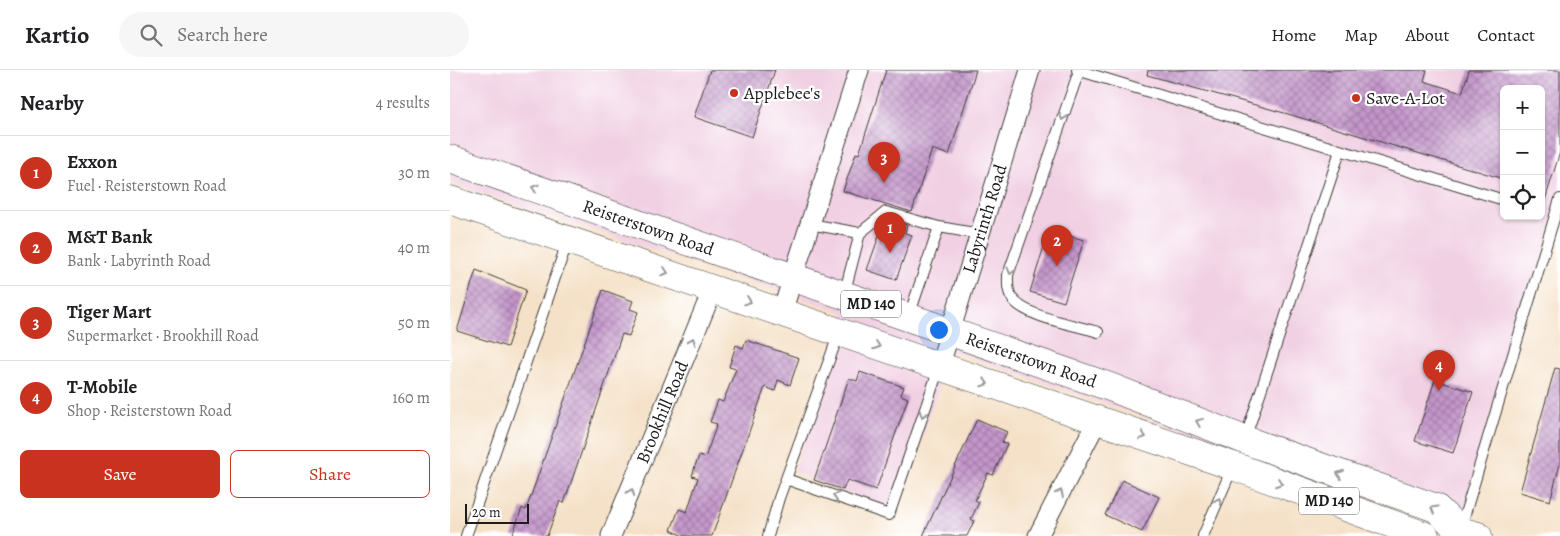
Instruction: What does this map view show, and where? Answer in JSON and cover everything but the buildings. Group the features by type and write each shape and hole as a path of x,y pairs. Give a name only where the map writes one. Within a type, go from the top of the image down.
{"main road":[{"name":"Reisterstown Road","path":"450,159 1110,387 1239,453 1425,536"},
{"path":"450,180 541,209 581,203"},
{"name":"Reisterstown Road","path":"450,200 1097,421 1239,453 1436,508 1458,534"}],"street":[{"path":"782,312 859,70"},
{"name":"Labyrinth Road","path":"939,368 1030,70"},
{"name":"Brookhill Road","path":"611,536 713,289"},
{"path":"1038,536 1097,421"}],"lane":[{"path":"1098,332 1027,311 1011,297 1008,287 1008,275 1078,70 1500,199"},
{"path":"1203,536 1239,453 1340,151"},
{"path":"1458,534 1560,198"},
{"path":"844,295 860,233 886,212 939,227 980,234"},
{"path":"810,224 860,233"},
{"path":"909,318 939,227"},
{"path":"466,536 569,240"},
{"path":"768,536 839,332"},
{"path":"786,480 889,515 939,368"}],"shaded area":[{"path":"450,70 1560,70 1560,196 1462,526 951,351 897,513 794,472 843,312 450,183"}],"place":[{"name":"Applebee's","path":"734,93"},
{"name":"Save-A-Lot","path":"1356,98"},
{"name":"Tiger Mart","path":"884,183"},
{"name":"Exxon","path":"890,253"},
{"name":"M&T Bank","path":"1057,266"},
{"name":"T-Mobile","path":"1439,391"}]}
